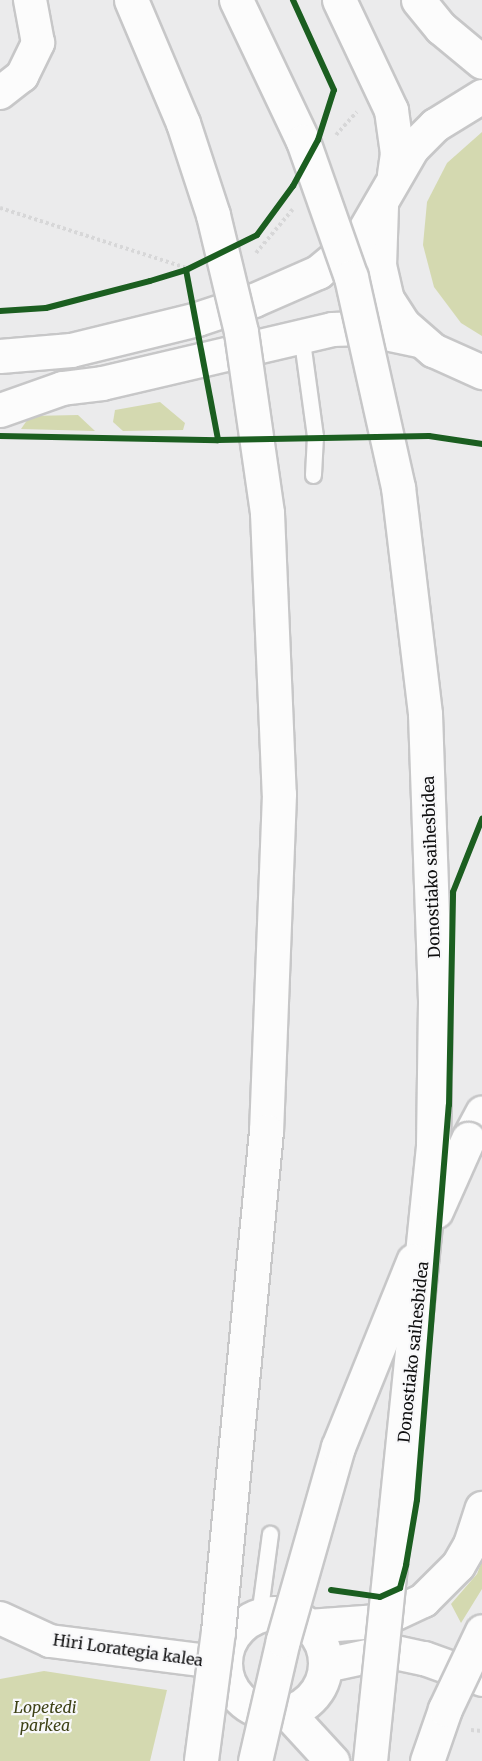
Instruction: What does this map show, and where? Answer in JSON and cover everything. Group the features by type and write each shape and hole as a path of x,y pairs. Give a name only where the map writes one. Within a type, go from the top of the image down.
{"main road":[{"path":"131,0 186,134 213,215 241,333 267,513 279,794 266,1131 218,1631 201,1761"},
{"name":"Donostiako saihesbidea","path":"236,0 303,141 351,277 398,487 425,714 435,992 433,1146 370,1761"},
{"path":"339,0 391,110 396,142 394,175"},
{"path":"418,0 441,28 482,62"},
{"path":"0,356 70,350 197,319 254,300 318,272 348,250 381,205 394,175 435,124 482,96"},
{"path":"381,205 379,266 387,299 418,340"},
{"path":"0,410 40,393 199,362 302,334 362,328 418,340 467,366 482,388"},
{"path":"255,1761 284,1640 338,1447 386,1320 482,1113"},
{"path":"308,1626 378,1621 423,1600 458,1565 470,1544 482,1508"},
{"path":"289,1615 308,1626 324,1651 325,1665 314,1695 287,1712 257,1710 244,1702 234,1692 225,1663 235,1634 259,1616 289,1615"},
{"path":"427,1761 444,1709 482,1631"},
{"path":"325,1665 390,1651 424,1658 482,1679"},
{"path":"287,1712 332,1761"}],"street":[{"path":"0,93 22,76 38,44 30,0"},
{"name":"Hiri Lorategia kalea","path":"1,1620 51,1641 225,1663"}],"lane":[{"path":"302,334 315,436 313,475"},
{"path":"259,1616 270,1534"}],"path":[{"path":"331,144 342,125 359,111"},
{"path":"252,256 299,201"},
{"path":"0,208 186,270"},
{"path":"177,273 196,267"},
{"path":"186,270 197,319"}],"green space":[{"path":"482,132 482,336 461,323 434,287 423,245 427,202 447,163"},
{"path":"160,402 185,423 183,430 123,431 113,422 115,410"},
{"path":"78,415 95,431 21,429 30,416"},
{"path":"482,1561 482,1589 461,1623 451,1604 477,1574"},
{"name":"Lopetedi parkea","path":"44,1671 167,1690 150,1761 0,1761 0,1679"}],"cycle path":[{"path":"0,311 46,308 150,281 186,270 257,235 293,186 318,140 334,90 293,0"},
{"path":"186,270 218,440"},
{"path":"0,436 218,440 429,436 482,444"},
{"path":"331,1590 380,1597 400,1588 406,1565 417,1500 449,1105 453,892 482,819"}]}
